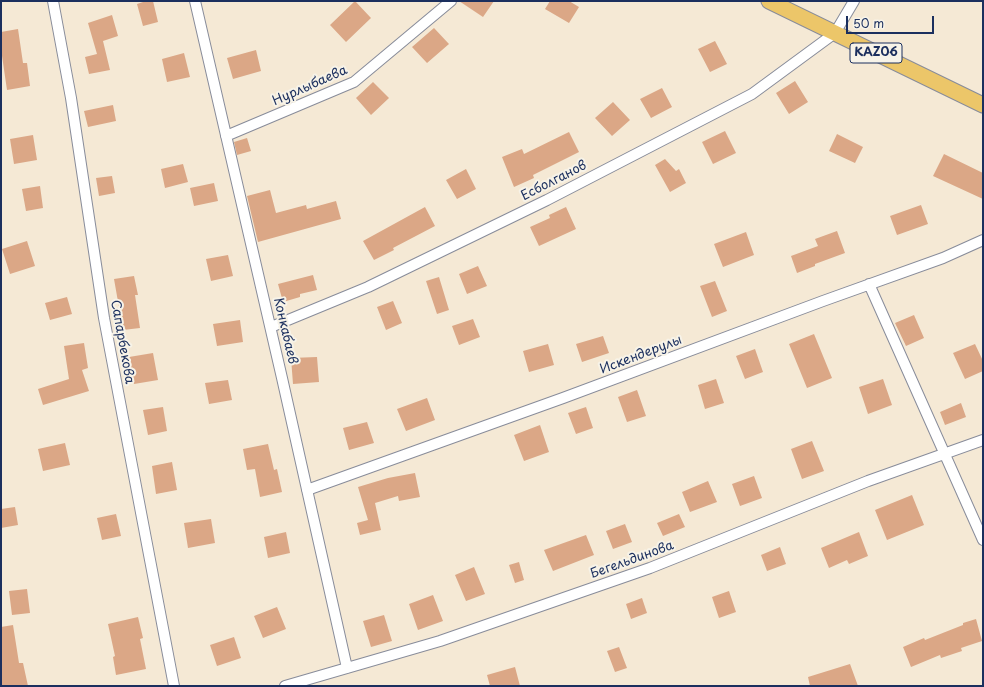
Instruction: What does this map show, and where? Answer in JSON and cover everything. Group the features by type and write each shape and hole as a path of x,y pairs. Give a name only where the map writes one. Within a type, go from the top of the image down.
{"main road":[{"name":"KAZ06","path":"769,1 983,105"}],"street":[{"name":"Сапарбекова","path":"52,1 71,98 104,318 174,686"},
{"name":"Конкабаев","path":"195,1 271,327 347,668"},
{"name":"Нурлыбаева","path":"226,136 354,82 451,1"},
{"path":"835,33 854,1"},
{"name":"Есболганов","path":"271,327 376,284 547,200 745,98 835,33"},
{"name":"Искендерулы","path":"307,490 563,398 943,258 983,240"},
{"path":"870,284 983,540"},
{"name":"Бегельдинова","path":"285,686 440,641 650,568 868,481 983,440"}],"building":[{"path":"146,1 153,1 158,22 143,26 137,4"},
{"path":"355,1 371,18 346,42 330,25"},
{"path":"459,1 494,1 483,17"},
{"path":"550,1 569,1 579,7 569,23 545,9"},
{"path":"112,15 118,36 103,41 110,70 89,74 85,57 97,54 88,23"},
{"path":"434,28 449,44 427,63 412,47"},
{"path":"18,29 23,63 27,63 30,86 7,90 1,49 1,32"},
{"path":"715,41 727,64 710,72 698,49"},
{"path":"256,50 261,71 233,79 227,58"},
{"path":"184,53 190,77 167,82 162,59"},
{"path":"795,81 808,102 789,114 776,93"},
{"path":"373,82 389,98 371,115 356,98"},
{"path":"662,88 672,107 651,118 640,99"},
{"path":"613,102 630,120 612,136 595,118"},
{"path":"113,105 116,121 88,127 84,111"},
{"path":"725,131 736,153 713,164 702,142"},
{"path":"569,132 579,152 533,175 534,178 514,187 502,157 522,149 524,154"},
{"path":"837,134 863,147 855,163 829,151"},
{"path":"33,135 37,160 14,164 10,139"},
{"path":"247,138 251,151 237,155 234,142"},
{"path":"944,154 983,173 983,199 933,176"},
{"path":"665,159 676,171 679,169 686,183 670,192 655,165"},
{"path":"183,164 188,182 165,188 161,169"},
{"path":"466,169 476,189 457,199 446,180"},
{"path":"112,176 115,193 99,196 96,178"},
{"path":"214,183 218,201 194,206 190,188"},
{"path":"40,186 43,208 26,211 22,189"},
{"path":"270,190 276,213 306,205 307,209 336,201 341,219 258,242 247,196"},
{"path":"921,205 928,224 897,235 890,216"},
{"path":"425,207 435,226 393,248 394,250 374,260 363,241"},
{"path":"566,207 576,229 539,246 530,227 550,218 549,215"},
{"path":"837,231 845,253 815,264 815,266 797,273 791,256 818,246 815,239"},
{"path":"746,232 754,255 723,267 714,244"},
{"path":"27,241 35,266 10,274 2,249"},
{"path":"228,255 233,276 211,281 206,259"},
{"path":"478,266 487,286 467,294 459,274"},
{"path":"313,275 317,290 300,294 300,297 283,302 278,284"},
{"path":"134,276 138,295 135,295 140,328 123,330 114,279"},
{"path":"439,277 449,310 437,314 426,281"},
{"path":"715,281 727,311 712,317 700,286"},
{"path":"67,297 72,314 50,320 45,303"},
{"path":"393,301 402,323 386,330 377,307"},
{"path":"914,315 924,338 906,346 895,323"},
{"path":"473,319 480,337 459,345 452,326"},
{"path":"240,320 243,342 217,346 213,324"},
{"path":"814,334 832,378 807,388 789,344"},
{"path":"603,336 609,353 582,362 576,344"},
{"path":"84,343 88,368 82,370 89,391 43,405 38,389 69,379 64,346"},
{"path":"548,344 554,365 529,372 523,351"},
{"path":"975,344 983,361 983,371 965,379 953,353"},
{"path":"755,349 763,372 745,379 736,356"},
{"path":"153,353 158,380 134,384 129,357"},
{"path":"317,357 319,382 293,384 291,358"},
{"path":"716,379 724,403 705,409 698,385"},
{"path":"883,379 892,405 868,414 859,387"},
{"path":"228,380 232,400 209,404 205,383"},
{"path":"637,390 646,416 627,422 618,397"},
{"path":"427,398 435,420 406,431 397,409"},
{"path":"961,403 966,417 945,425 940,412"},
{"path":"163,407 167,431 148,435 143,410"},
{"path":"586,407 593,428 576,434 568,413"},
{"path":"367,422 374,443 349,450 343,428"},
{"path":"540,425 549,452 524,461 514,435"},
{"path":"812,441 824,471 802,479 791,449"},
{"path":"65,443 70,465 43,471 38,449"},
{"path":"268,444 274,470 277,469 282,492 260,497 255,469 247,470 243,449"},
{"path":"172,462 177,490 156,494 152,466"},
{"path":"415,473 420,497 399,501 398,496 375,503 381,530 360,535 357,523 368,520 358,487 388,478"},
{"path":"754,476 762,498 740,506 732,484"},
{"path":"708,481 717,502 690,512 682,492"},
{"path":"912,495 924,525 887,540 875,510"},
{"path":"15,507 18,525 1,528 1,509"},
{"path":"116,514 121,536 102,540 97,518"},
{"path":"679,514 685,527 663,536 657,523"},
{"path":"211,519 215,543 188,548 184,523"},
{"path":"625,524 632,542 613,549 606,531"},
{"path":"286,532 290,553 268,558 264,537"},
{"path":"859,532 868,556 849,564 847,560 829,568 821,548"},
{"path":"586,535 594,555 553,571 544,550"},
{"path":"780,547 786,564 767,571 761,555"},
{"path":"519,562 524,580 515,583 509,565"},
{"path":"474,567 485,594 466,601 455,575"},
{"path":"27,589 30,613 12,615 9,591"},
{"path":"729,591 736,612 719,618 712,597"},
{"path":"433,595 443,621 418,630 409,604"},
{"path":"642,598 647,613 631,619 626,604"},
{"path":"277,607 286,629 263,638 254,616"},
{"path":"384,615 392,641 371,647 363,621"},
{"path":"138,617 143,638 140,639 146,669 116,675 113,657 115,656 108,624"},
{"path":"976,619 982,641 961,648 962,651 941,658 940,655 911,667 903,647 924,638 925,640 963,625 963,623"},
{"path":"13,625 19,663 23,663 28,686 1,686 1,627"},
{"path":"234,637 241,658 217,666 210,645"},
{"path":"619,647 627,668 615,672 607,651"},
{"path":"850,664 858,686 810,686 808,677"},
{"path":"515,667 520,686 490,686 487,675"}]}
